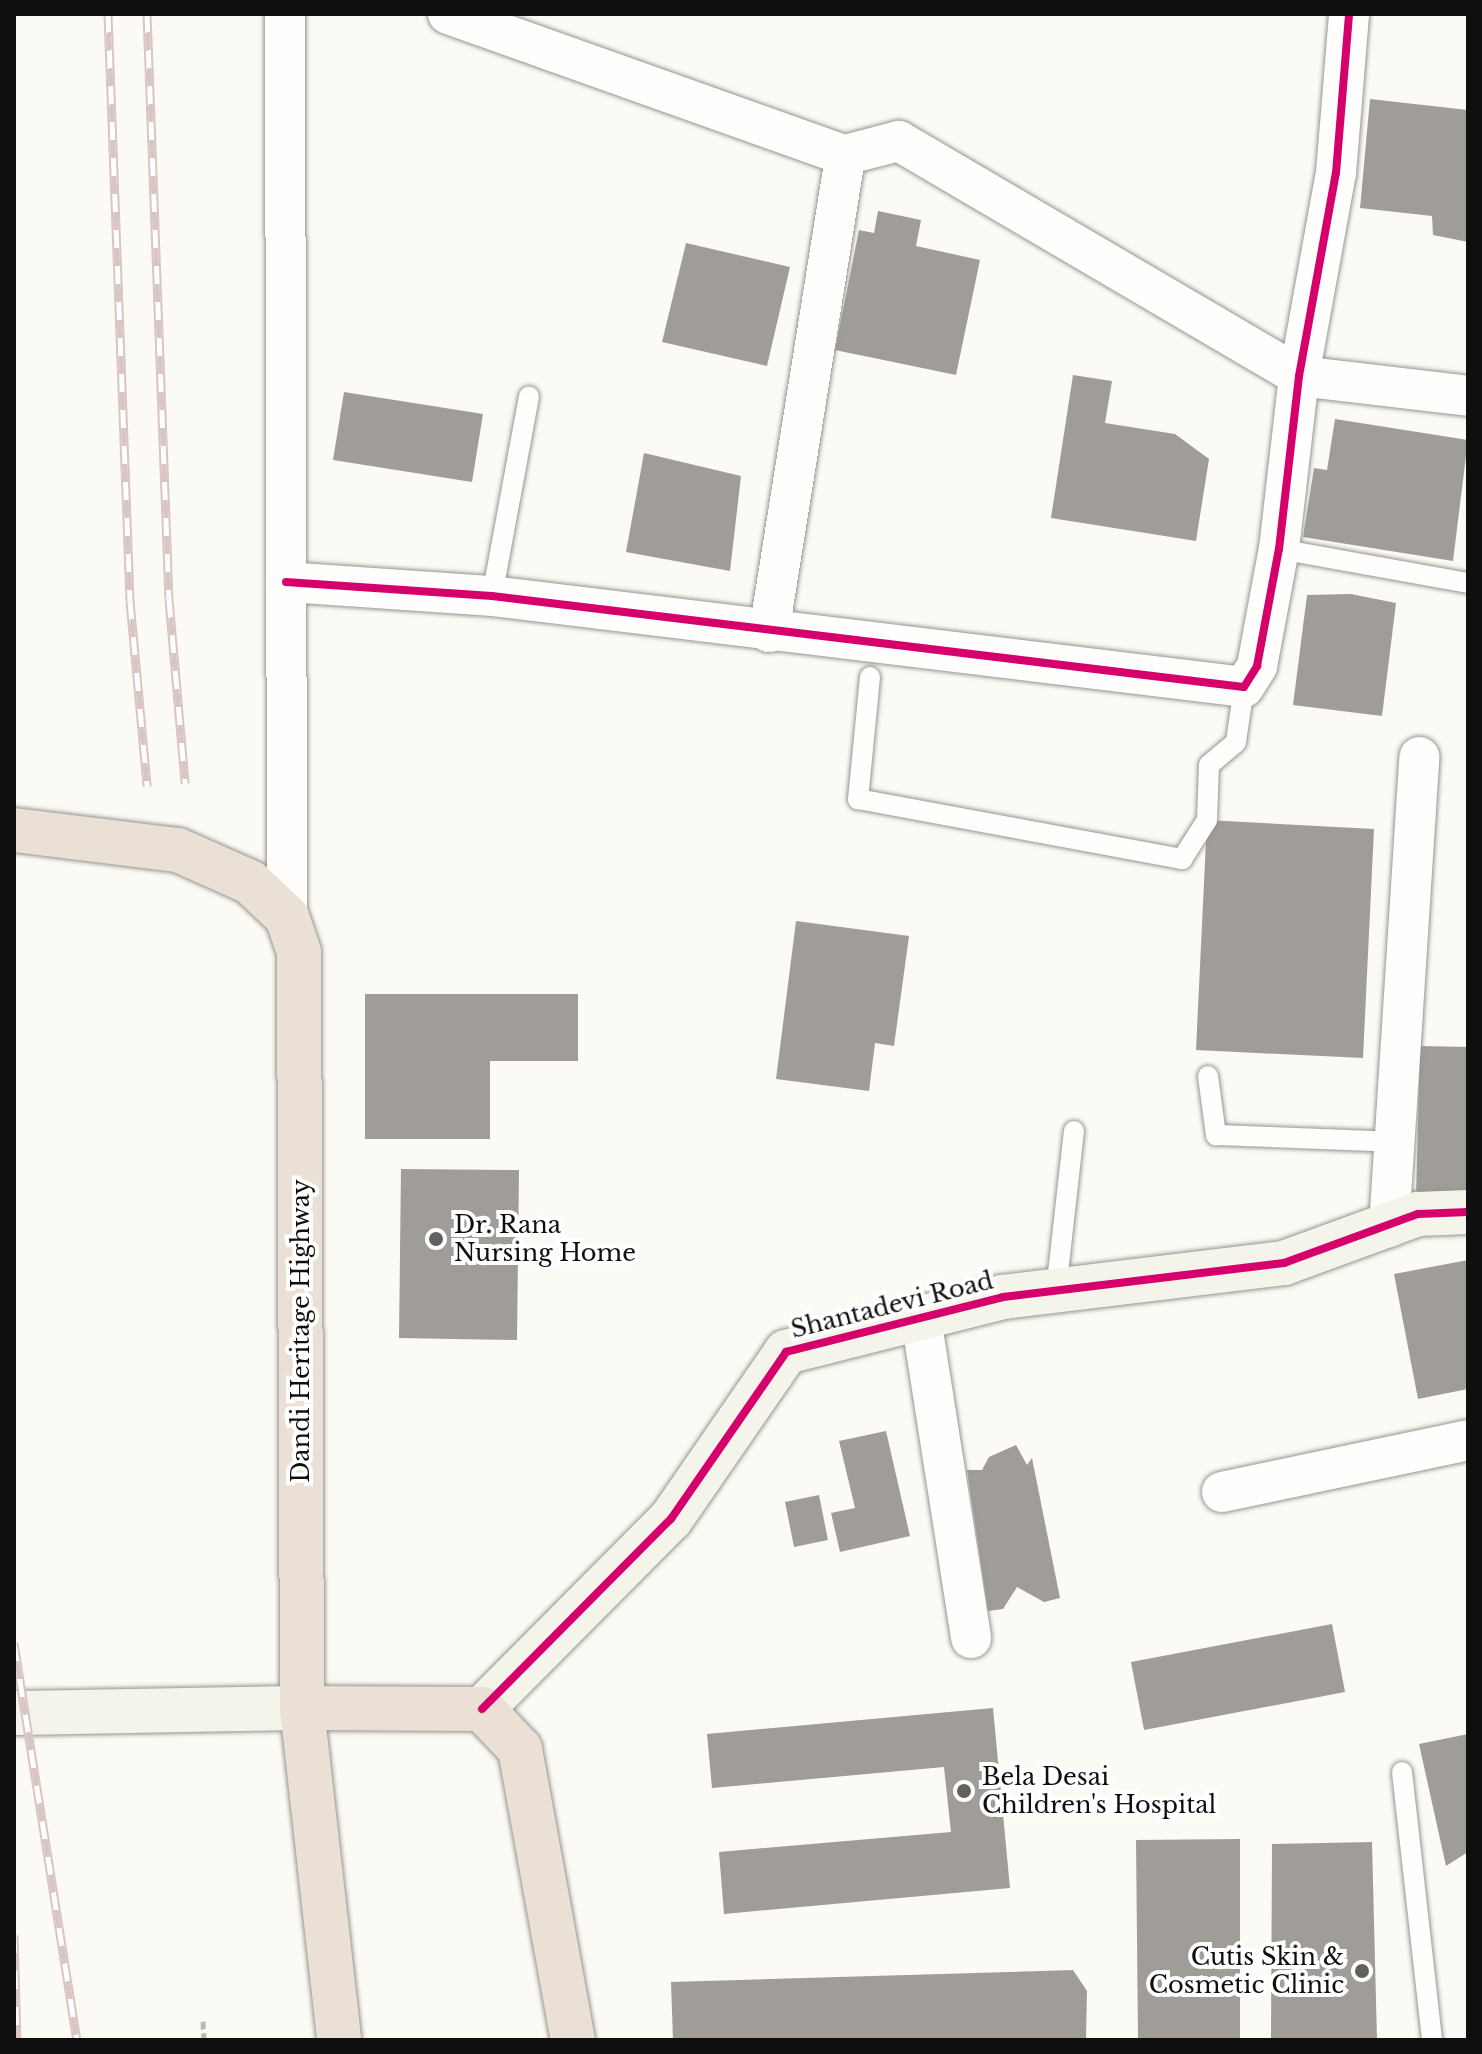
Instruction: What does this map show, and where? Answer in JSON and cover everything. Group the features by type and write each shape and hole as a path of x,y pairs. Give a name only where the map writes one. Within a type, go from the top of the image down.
{"highway":[{"name":"Dandi Heritage Highway","path":"14,830 178,850 250,882 287,917 299,952 302,1708 339,2040"},
{"path":"302,1708 482,1709 520,1749 573,2040"}],"street":[{"path":"285,14 287,917"},
{"path":"448,14 845,155 899,141 1299,376 1468,396"},
{"path":"286,582 492,596 769,632 1244,687 1257,666 1279,549 1299,376 1336,173 1349,14"},
{"path":"769,632 845,155"},
{"path":"1389,1227 1419,757"},
{"name":"Shantadevi Road","path":"482,1709 671,1519 786,1352 921,1318 1056,1291 1284,1263 1418,1214 1468,1212"},
{"path":"921,1318 971,1638"},
{"path":"1222,1492 1468,1440"},
{"path":"14,1713 302,1708"}],"lane":[{"path":"492,596 529,396"},
{"path":"1279,549 1468,583"},
{"path":"870,677 858,799 1182,859 1207,820 1209,765 1236,742 1244,687"},
{"path":"1208,1076 1216,1135 1395,1142"},
{"path":"1056,1291 1074,1131"},
{"path":"1402,1772 1432,2040"}],"path":[{"path":"203,2021 204,2040"}],"building":[{"path":"1370,99 1468,110 1468,242 1433,235 1432,216 1360,208"},
{"path":"878,211 921,220 916,246 980,260 956,375 835,350 859,230 874,233"},
{"path":"686,243 790,267 767,366 662,342"},
{"path":"1073,375 1112,381 1105,423 1175,434 1209,459 1196,541 1051,518"},
{"path":"344,392 483,414 472,482 333,460"},
{"path":"1335,419 1468,440 1453,561 1303,537 1314,468 1327,470"},
{"path":"644,453 741,476 730,571 626,552"},
{"path":"1351,594 1396,603 1382,716 1293,705 1307,595"},
{"path":"1207,820 1374,829 1363,1058 1196,1050"},
{"path":"796,921 909,936 894,1046 875,1043 869,1091 776,1079"},
{"path":"365,994 578,994 578,1061 490,1061 490,1139 365,1139"},
{"path":"1420,1046 1468,1047 1468,1195 1416,1196"},
{"path":"401,1169 519,1170 517,1340 399,1338"},
{"path":"1468,1260 1468,1389 1418,1399 1394,1274"},
{"path":"886,1431 910,1536 840,1552 831,1513 855,1508 839,1441"},
{"path":"1016,1445 1027,1465 1032,1458 1060,1598 1044,1602 1017,1587 1003,1609 988,1611 967,1470 982,1470 989,1457"},
{"path":"819,1495 828,1540 794,1547 785,1502"},
{"path":"1332,1624 1345,1692 1144,1730 1131,1662"},
{"path":"993,1708 1010,1888 724,1914 719,1852 951,1832 944,1767 712,1788 707,1734"},
{"path":"1468,1734 1468,1852 1446,1866 1419,1744"},
{"path":"1240,1839 1240,2040 1138,2040 1136,1840"},
{"path":"1372,1842 1377,2040 1271,2040 1272,1844"},
{"path":"1073,1970 1087,1991 1086,2040 673,2040 671,1982"}],"railway":[{"path":"108,14 130,601 147,786"},
{"path":"147,14 169,599 185,783"},
{"path":"14,1643 77,2040"},
{"path":"14,1935 17,2040"}],"cycle path":[{"path":"286,582 492,596 1244,687 1257,666 1279,549 1299,376 1336,173 1349,14"},
{"path":"482,1709 671,1519 786,1352 1003,1297 1284,1263 1418,1214 1468,1212"}],"place":[{"name":"Dr. Rana Nursing Home","path":"436,1239"},
{"name":"Bela Desai Children's Hospital","path":"964,1791"},
{"name":"Cutis Skin & Cosmetic Clinic","path":"1362,1971"}]}
